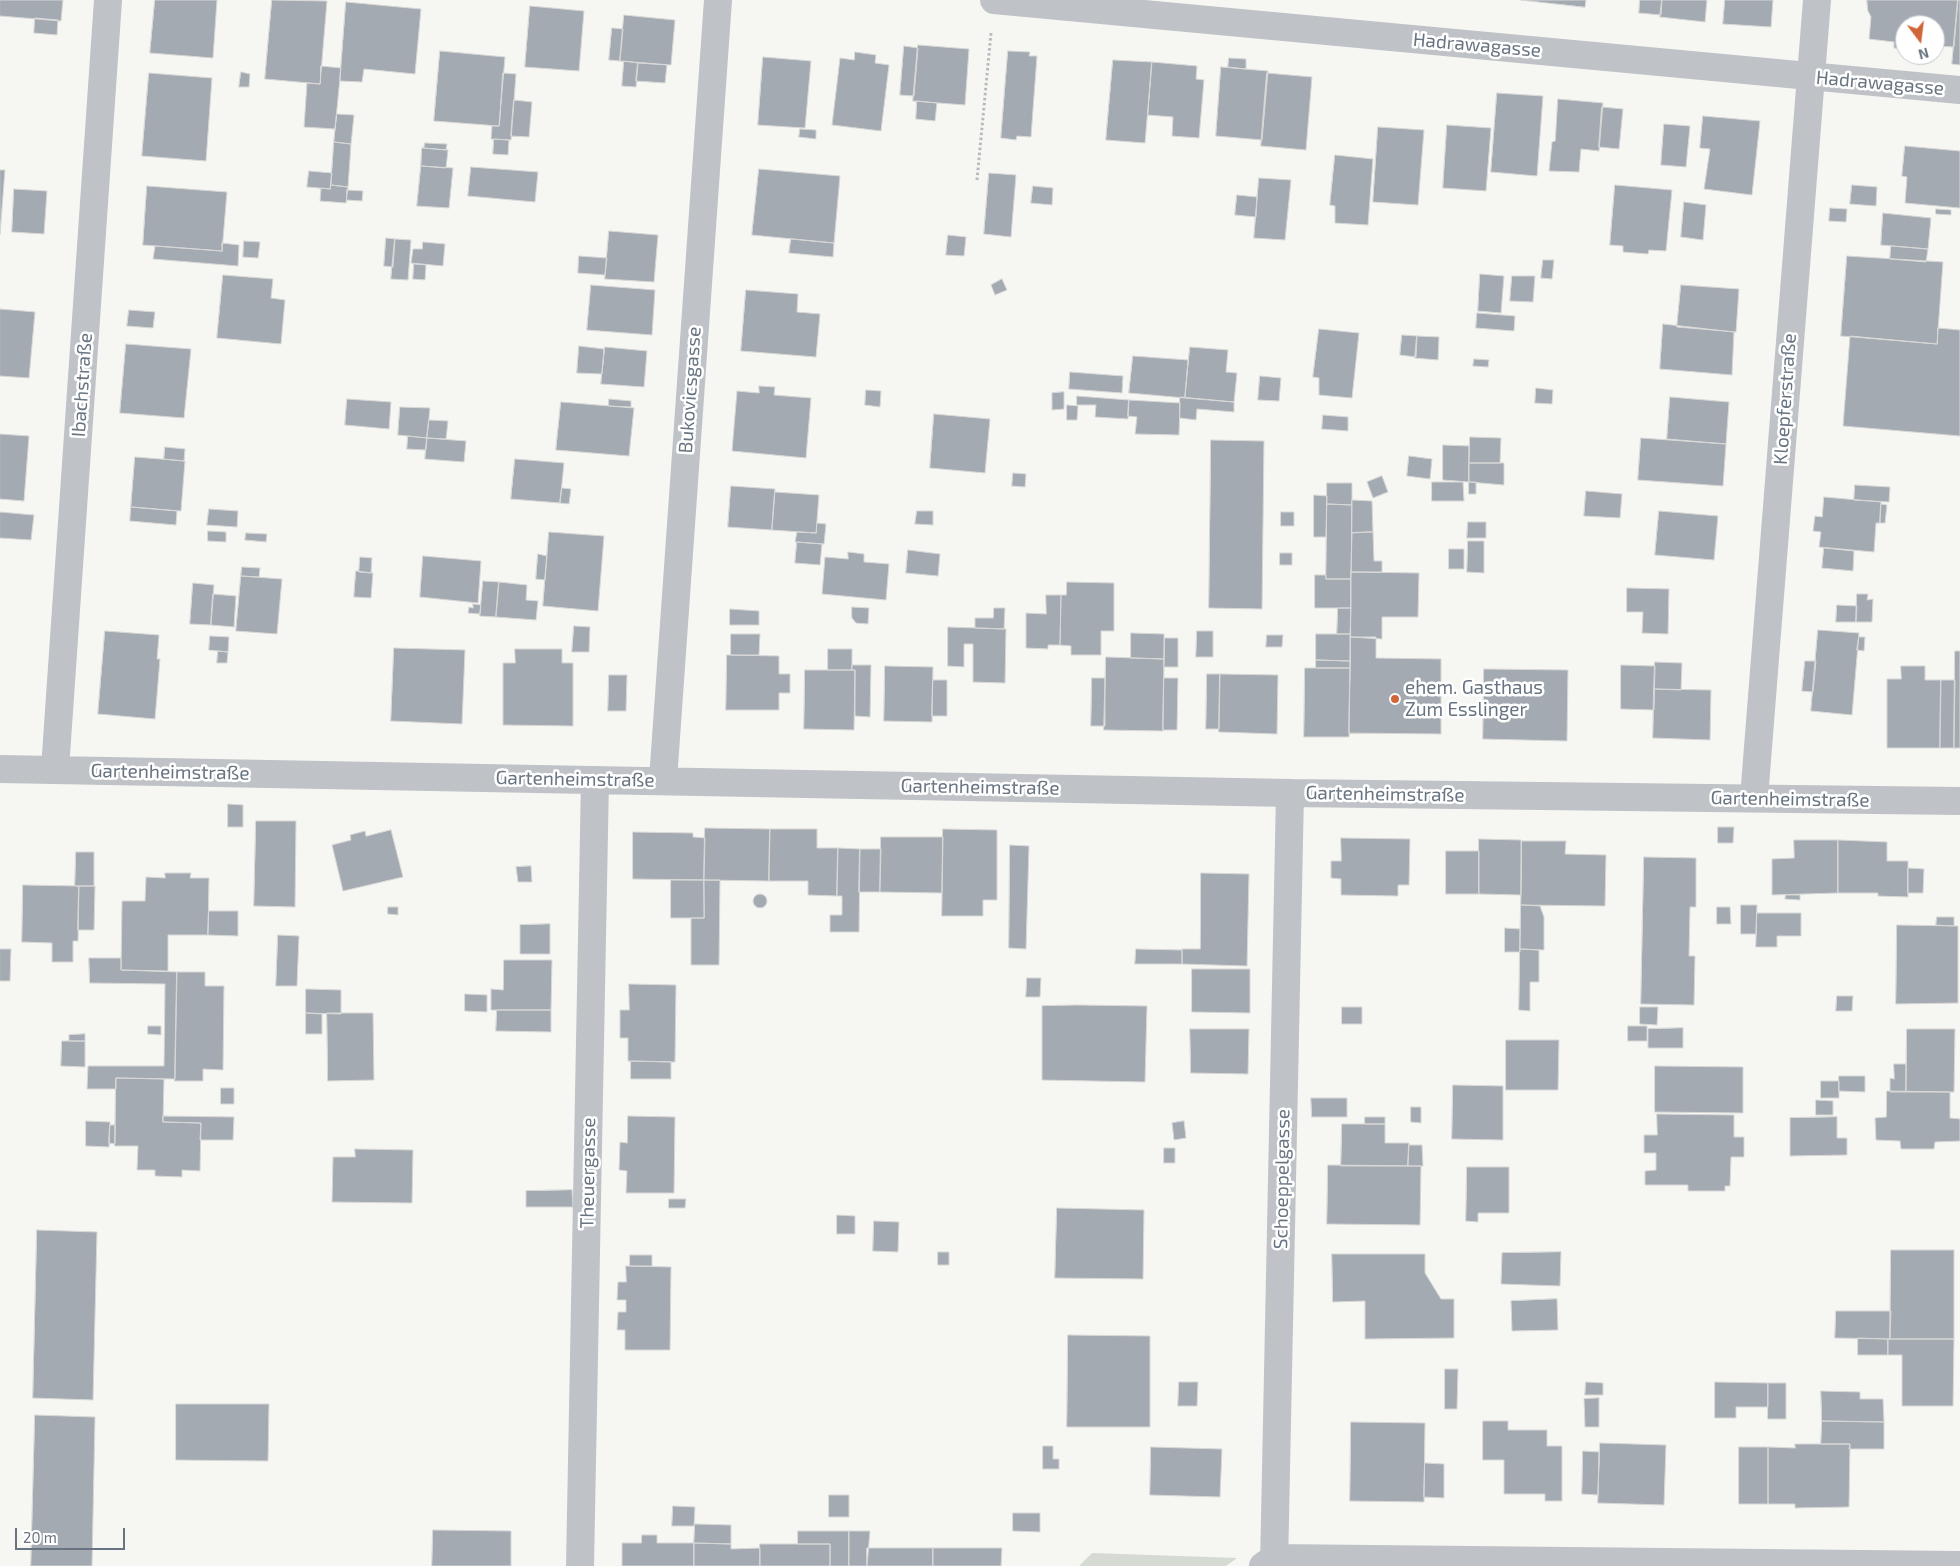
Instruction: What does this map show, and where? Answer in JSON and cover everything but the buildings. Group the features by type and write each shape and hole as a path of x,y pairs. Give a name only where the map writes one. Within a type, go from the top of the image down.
{"street":[{"name":"Ibachstraße","path":"55,770 108,0"},
{"name":"Bukovicsgasse","path":"663,780 718,0"},
{"name":"Hadrawagasse","path":"994,0 1960,90"},
{"name":"Kloepferstraße","path":"1754,798 1817,0"},
{"name":"Gartenheimstraße","path":"0,770 663,780 1290,793 1960,801"},
{"name":"Theuergasse","path":"580,1566 595,780"},
{"name":"Schoeppelgasse","path":"1270,1563 1290,793"},
{"path":"1270,1563 1960,1565"}],"path":[{"path":"977,180 994,0"}],"shaded area":[{"path":"1092,1553 1237,1558 1226,1566 1079,1566"}],"place":[{"name":"ehem. Gasthaus Zum Esslinger","path":"1395,699"}]}
